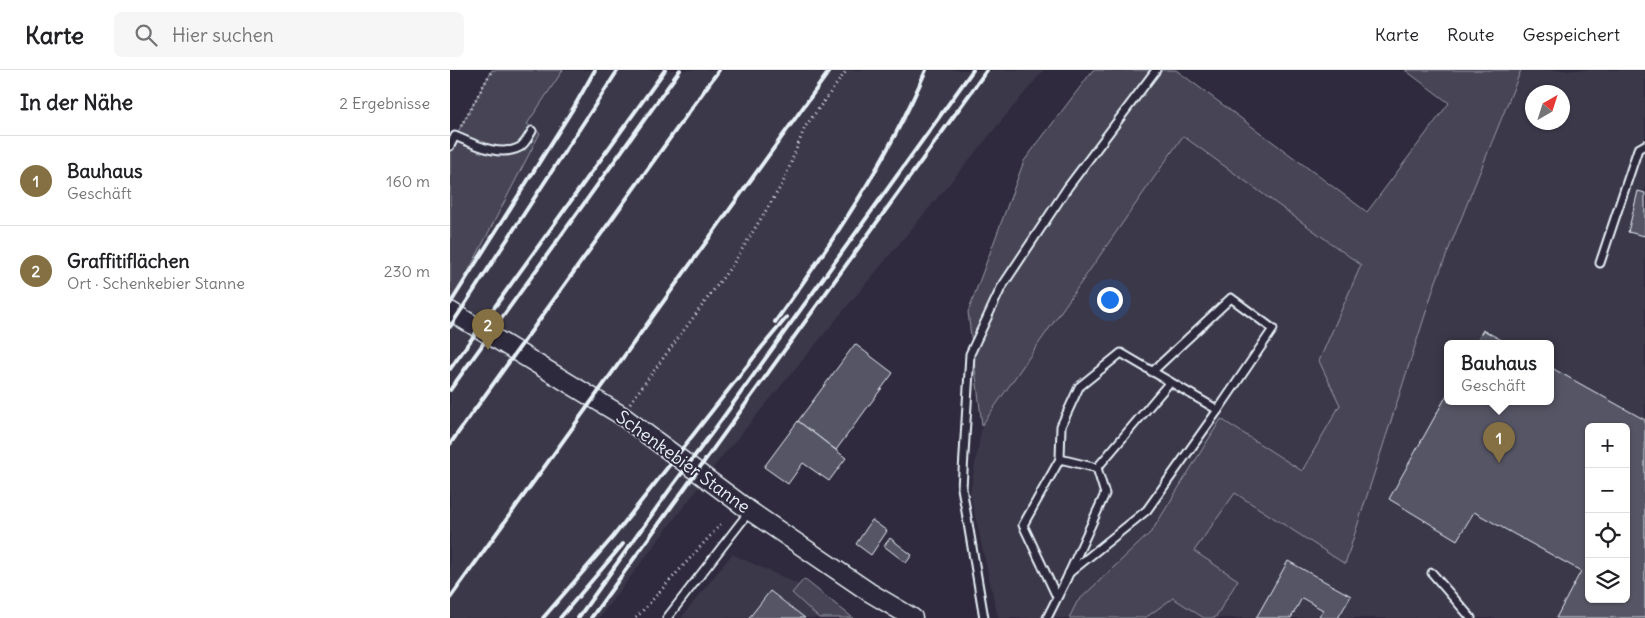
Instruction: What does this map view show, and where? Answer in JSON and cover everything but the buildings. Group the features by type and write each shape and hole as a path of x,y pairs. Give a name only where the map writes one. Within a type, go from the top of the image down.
{"street":[{"name":"Schenkebier Stanne","path":"450,311 621,415 750,511 869,592 913,618"}],"lane":[{"path":"984,618 962,488 970,354 1001,288 1068,187 1156,70"},
{"path":"450,146 455,136 476,145 502,152 521,146 532,131"},
{"path":"1600,263 1638,149 1645,145"},
{"path":"1069,573 1147,510 1273,329 1231,298 1152,372"},
{"path":"1057,597 1023,525 1060,459 1061,426 1079,387 1121,353 1218,410"},
{"path":"1097,468 1170,382"},
{"path":"1060,459 1097,468"},
{"path":"1047,618 1105,494 1097,468"},
{"path":"667,618 750,511"},
{"path":"1432,572 1471,618"}],"path":[{"path":"455,136 492,70"},
{"path":"621,415 733,264 783,183 805,127 848,70"},
{"path":"636,618 721,524 750,511"}],"shaded area":[{"path":"492,70 563,70 527,124 540,133 454,299 450,298 450,146"},
{"path":"563,70 1044,70 721,458 599,618 450,618 450,288 540,133 527,124"},
{"path":"1093,70 1176,70 1367,212 1449,103 1405,70 1521,70 1436,281 1345,564 1235,493 1194,551 1238,580 1215,618 1204,618 1173,598 1145,618 1069,618 1077,602 1152,531 1221,419 1302,471 1340,405 1319,361 1361,265 1183,136 982,425 968,312 1024,161"},
{"path":"1521,70 1645,70 1645,618 998,618 970,493 982,425 1199,112 1436,281"},
{"path":"732,554 796,583 833,618 681,618"},
{"path":"804,579 853,618 819,618 792,593"}],"railway":[{"path":"450,304 574,107 595,70"},
{"path":"450,327 618,70"},
{"path":"450,369 665,70"},
{"path":"450,390 680,70"},
{"path":"450,444 719,70"},
{"path":"450,598 830,70"},
{"path":"775,322 858,200 894,136 926,70"},
{"path":"578,618 973,70"},
{"path":"591,618 987,70"},
{"path":"543,618 613,537 787,317"},
{"path":"560,618 623,544"}],"place":[{"name":"Graffitiflächen","path":"488,350"},
{"name":"Bauhaus","path":"1499,463"}]}
